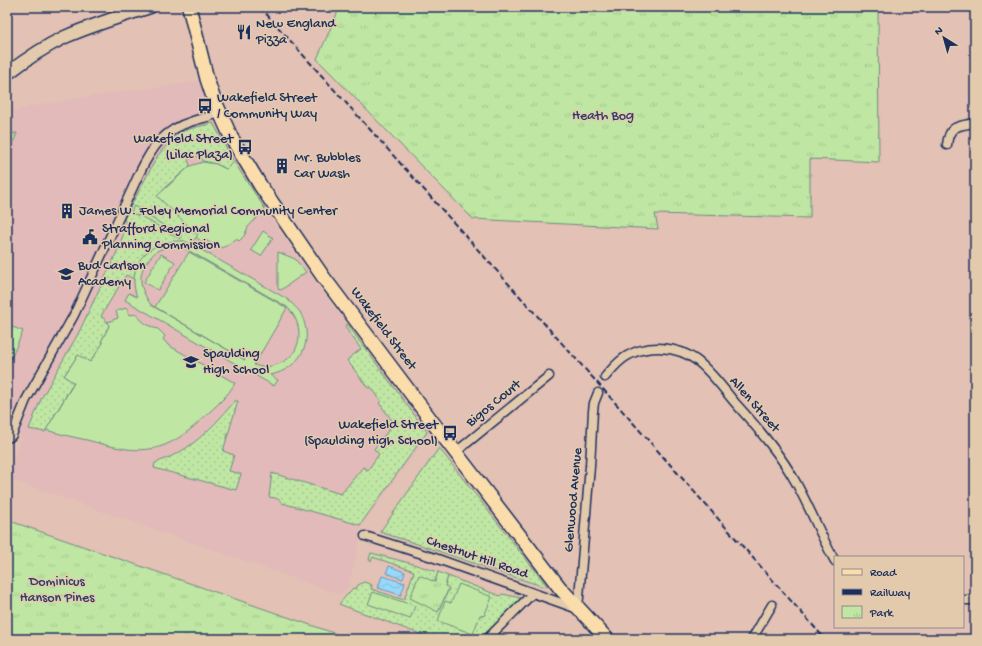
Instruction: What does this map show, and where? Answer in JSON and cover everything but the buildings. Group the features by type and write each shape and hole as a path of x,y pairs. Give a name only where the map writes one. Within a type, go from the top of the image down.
{"main road":[{"name":"Wakefield Street","path":"189,7 207,79 231,137 249,168 308,256 350,313 544,568 578,609 607,639"}],"street":[{"path":"7,74 35,53 64,37 150,7"},
{"path":"7,438 12,435 26,400 77,309 139,174 157,143 173,129 220,112"},
{"path":"947,145 948,138 952,130 956,127 975,123"},
{"name":"Allen Street","path":"606,377 613,368 627,356 645,349 672,349 688,355 695,360 708,371 754,424 784,462 804,498 834,559"},
{"name":"Bigos Court","path":"456,452 549,376"},
{"name":"Glenwood Avenue","path":"578,609 593,411 598,393"},
{"name":"Chestnut Hill Road","path":"365,536 578,609"},
{"path":"487,639 533,593"},
{"path":"964,600 975,600"},
{"path":"752,639 772,605"}],"shaded area":[{"name":"Spaulding High School","path":"199,81 214,124 229,156 258,201 322,291 429,434 361,526 358,546 348,586 339,594 7,478 22,437 7,432 7,114 31,106"}],"green space":[{"name":"Heath Bog","path":"340,7 878,7 879,162 810,159 810,218 655,214 658,229 473,219 317,59"},
{"path":"213,123 234,162 226,169 216,164 203,161 200,155 188,159 190,166 163,189 198,235 191,244 184,241 159,244 135,272 134,279 126,275 101,316 108,322 109,326 101,342 103,343 90,363 78,355 64,376 74,382 45,432 29,429 41,399 78,334 116,254 127,225 124,219 158,155 178,133"},
{"path":"17,133 8,155 7,155 7,134"},
{"path":"203,162 216,164 226,169 234,162 265,209 248,227 244,236 239,241 236,239 220,248 204,239 202,242 196,237 198,235 157,196 190,166"},
{"path":"134,206 141,210 141,212 182,236 180,239 139,215 138,216 131,212"},
{"path":"263,231 273,238 261,256 251,250"},
{"path":"184,241 191,244 287,299 300,312 306,330 305,346 302,353 292,365 285,370 270,375 278,380 274,386 125,300 129,293 137,297 134,281 137,265 141,259 146,253 158,245","holes":["173,246 186,249 287,307 293,314 299,331 299,340 291,356 272,366 262,367 254,365 287,308 189,252 155,307 245,360 151,305 144,293 141,282 142,271 145,265 149,259 161,249"]},
{"path":"278,252 295,259 306,272 281,290 278,289"},
{"path":"161,254 175,262 158,290 144,282"},
{"path":"127,308 129,315 137,314 138,317 146,324 158,329 165,336 163,339 168,345 235,383 232,388 199,422 172,442 159,447 141,450 123,448 46,430 74,383 64,376 78,355 90,362 103,343 101,342 109,326 108,322 118,318 116,311"},
{"path":"347,324 427,432 360,525 282,503 278,499 269,497 272,473 341,494 363,467 368,470 379,454 374,449 394,423 379,403 381,401 371,387 368,388 347,360 361,349 345,327"},
{"path":"7,325 23,331 7,368"},
{"path":"235,401 238,401 223,451 234,455 229,471 241,474 236,490 154,468 155,463 178,453 194,442 216,423"},
{"path":"439,448 547,586 545,587 380,532"},
{"name":"Dominicus Hanson Pines","path":"7,520 351,639 7,639"},
{"path":"371,553 438,572 435,582 438,612 449,589 445,586 448,576 500,596 502,594 521,598 482,639 433,639 339,604 353,588 356,589 358,585 364,582 372,585 371,589 404,600 414,571 373,557 371,561 369,560"},
{"path":"438,572 448,576 445,586 449,588 438,612 410,598 419,575 435,582"},
{"path":"459,584 492,597 484,616 480,615 473,634 438,621 445,601 451,603"},
{"path":"373,592 415,606 410,619 368,604"}],"water":[{"path":"389,566 405,572 403,579 386,573"},
{"path":"382,576 405,583 401,595 378,588"}],"railway":[{"path":"260,7 825,639"}],"place":[{"name":"New England Pizza","path":"244,32"},
{"name":"Wakefield Street / Community Way","path":"205,106"},
{"name":"Wakefield Street (Lilac Plaza)","path":"245,147"},
{"name":"Mr. Bubbles Car Wash","path":"282,166"},
{"name":"James W. Foley Memorial Community Center","path":"67,211"},
{"name":"Strafford Regional Planning Commission","path":"90,237"},
{"name":"Bud Carlson Academy","path":"66,274"},
{"name":"Spaulding High School","path":"191,362"},
{"name":"Wakefield Street (Spaulding High School)","path":"450,433"}]}
